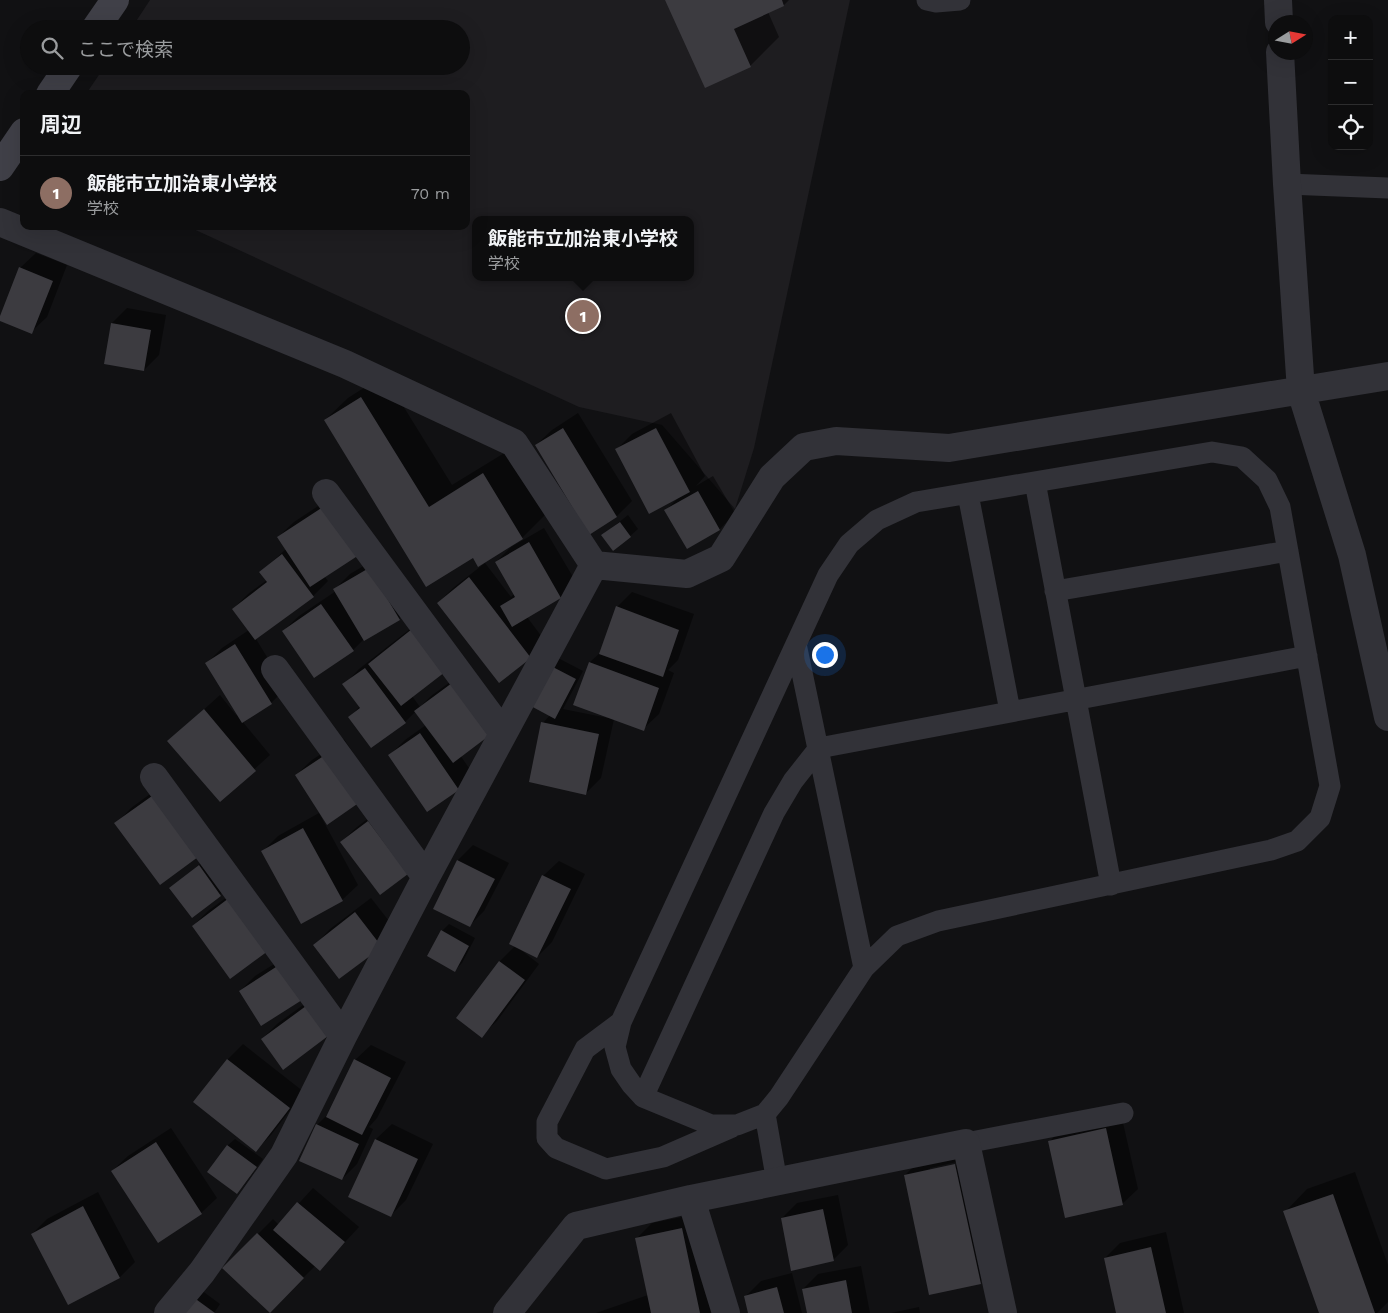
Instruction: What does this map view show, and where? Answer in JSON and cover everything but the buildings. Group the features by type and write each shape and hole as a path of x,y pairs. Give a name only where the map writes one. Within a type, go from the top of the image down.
{"street":[{"path":"101,20 115,0"},
{"path":"1278,0 1279,15"},
{"path":"1280,60 1300,391 1352,555 1388,717"},
{"path":"53,90 63,75"},
{"path":"0,167 20,138"},
{"path":"0,222 346,364 514,443 594,566"},
{"path":"594,566 687,574 721,558 772,477 804,447 836,441 949,448 1388,376"},
{"path":"326,493 503,732"},
{"path":"168,1313 202,1272 284,1156 343,1036 426,877 594,566"},
{"path":"275,669 426,877"},
{"path":"154,777 343,1036"},
{"path":"517,1308 576,1226 691,1199 966,1143 1003,1313"},
{"path":"691,1199 726,1313"}],"lane":[{"path":"927,0 936,2 960,0"},
{"path":"1287,184 1388,188"},
{"path":"621,1022 585,1049 547,1122 547,1138 556,1148 606,1169 663,1158 765,1114 864,968 897,936 938,921 1271,850 1297,841 1320,818 1330,786 1280,507 1267,480 1242,457 1212,452 916,502 877,520 849,544 828,575 621,1022 615,1047 622,1069 632,1085 643,1097 712,1124 737,1125"},
{"path":"1035,482 1111,885"},
{"path":"968,494 1010,711"},
{"path":"1055,592 1288,551"},
{"path":"796,644 864,968"},
{"path":"643,1097 774,813 793,781 819,748 1307,656"},
{"path":"966,1143 1123,1112"},
{"path":"765,1114 777,1182"}],"shaded area":[{"path":"150,0 850,0 754,448 735,509 662,425 579,407 196,230 470,230 470,90 89,90 99,75 470,75 470,20 137,20"}],"place":[{"name":"飯能市立加治東小学校","path":"583,316"}]}
